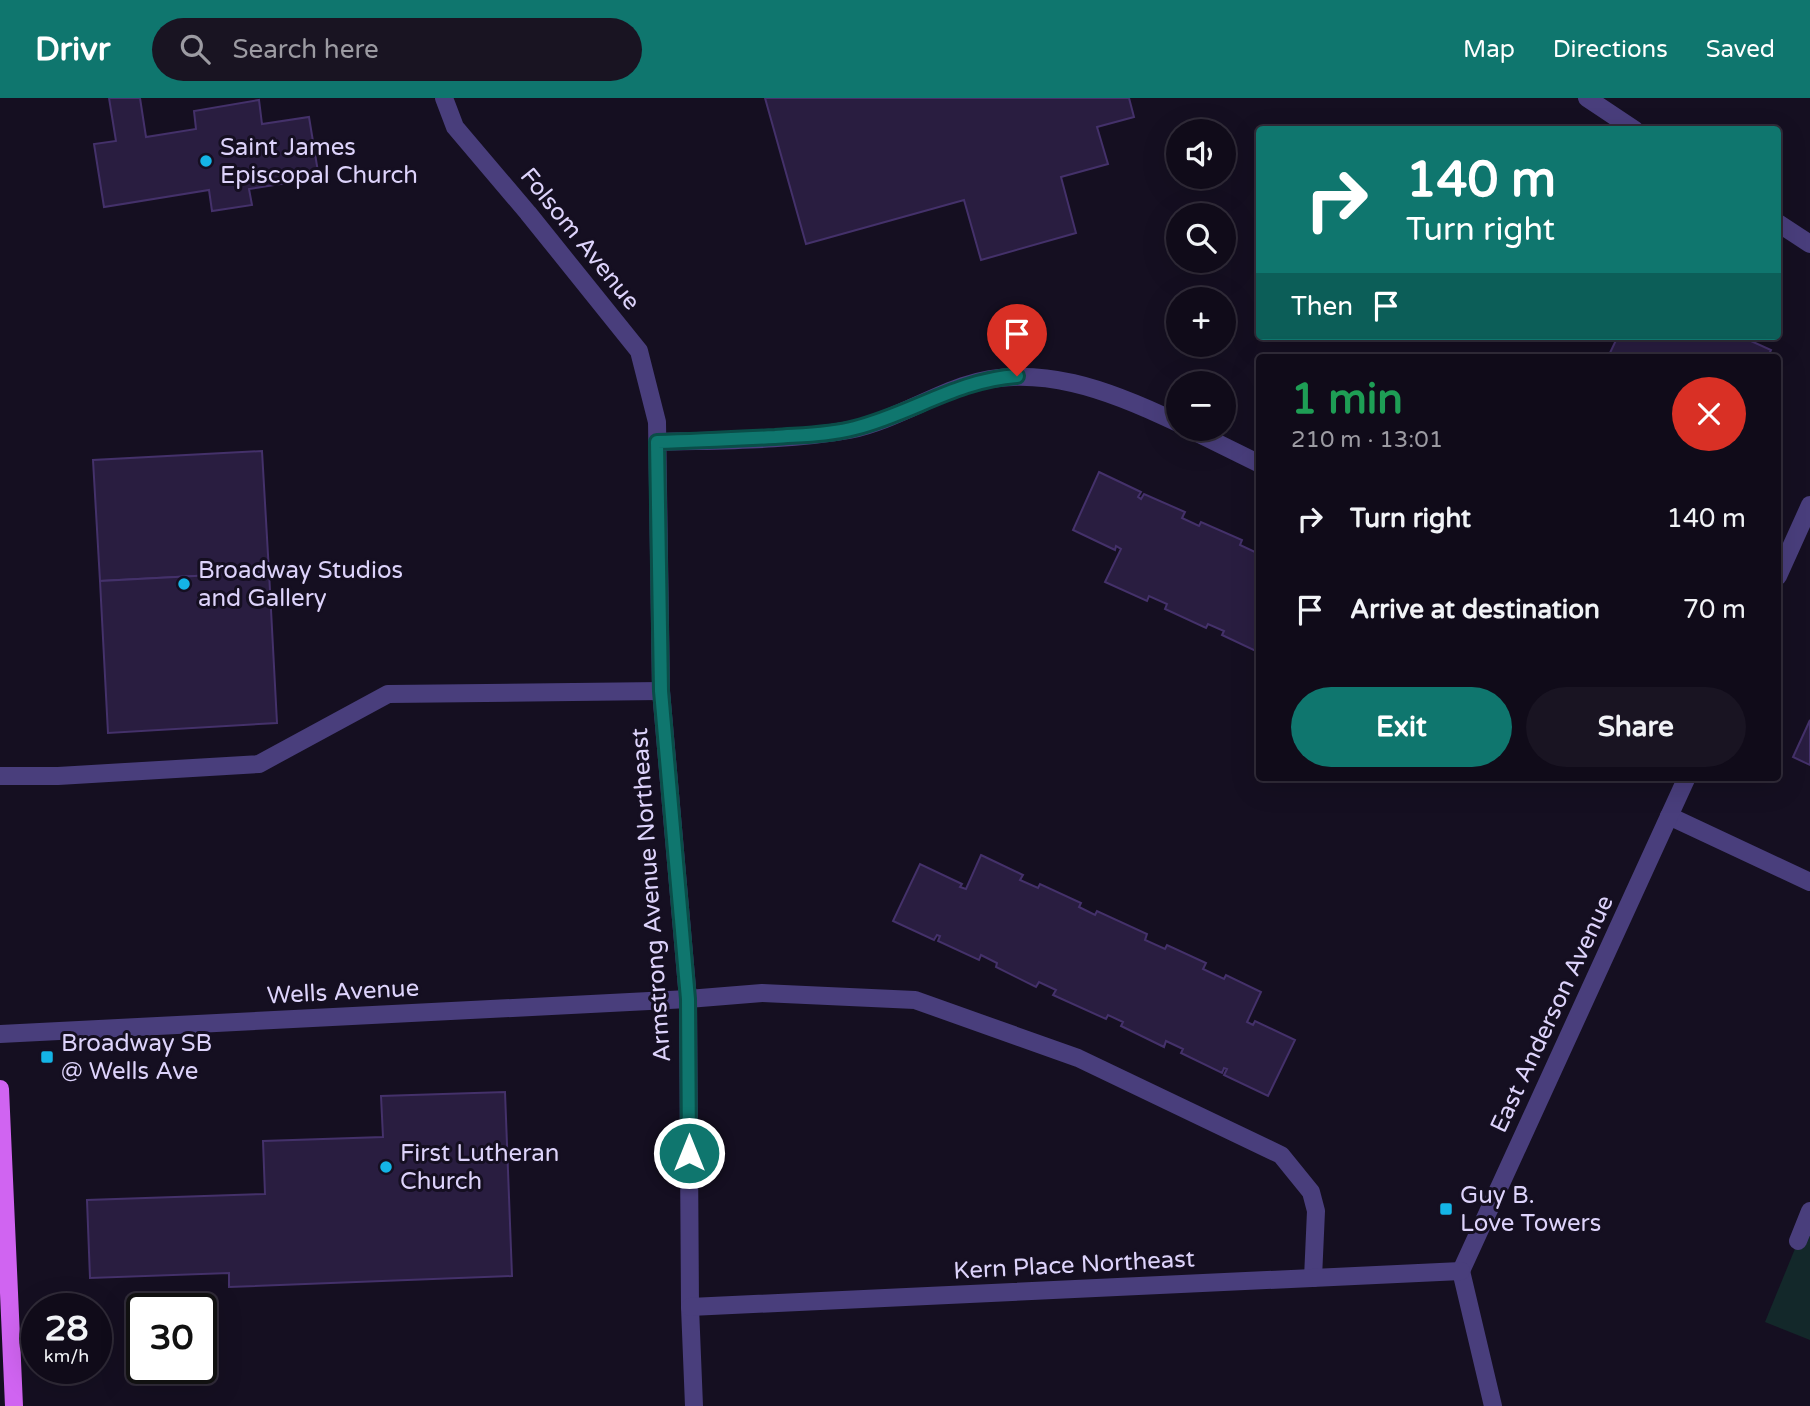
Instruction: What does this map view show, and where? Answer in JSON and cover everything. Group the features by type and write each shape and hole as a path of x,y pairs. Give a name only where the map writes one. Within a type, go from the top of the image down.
{"main road":[{"path":"0,1089 14,1406"}],"street":[{"name":"Folsom Avenue","path":"444,98 455,127 639,351 657,422"},
{"path":"1587,98 1629,126"},
{"path":"1781,225 1810,244"},
{"path":"657,442 822,434 851,429 877,422 963,386 992,378 1017,376 1089,386 1131,400 1166,417"},
{"name":"Armstrong Avenue Northeast","path":"657,422 661,691 688,999 690,1307 694,1406"},
{"path":"1213,441 1256,462"},
{"path":"1781,569 1810,505"},
{"path":"0,776 58,776 258,764 388,694 661,691"},
{"name":"East Anderson Avenue","path":"1461,1271 1685,781"},
{"path":"1670,816 1810,882"},
{"name":"Wells Avenue","path":"0,1034 762,993 915,1000 1078,1059 1281,1155 1311,1192 1316,1211 1313,1278"},
{"path":"1798,1241 1810,1211"},
{"path":"1461,1271 1493,1406"},
{"name":"Kern Place Northeast","path":"690,1307 1461,1271"}],"green space":[{"path":"1808,1217 1810,1218 1810,1340 1765,1322"}],"building":[{"name":"Saint James Episcopal Church","path":"109,98 140,98 146,137 196,129 194,111 259,100 262,124 309,117 319,178 249,189 252,205 212,211 209,190 104,207 94,144 116,141"},
{"path":"765,98 1129,98 1134,117 1097,127 1108,164 1061,177 1076,233 981,260 964,200 806,244"},
{"path":"1616,340 1749,340 1771,350 1769,354 1609,354"},
{"path":"262,451 269,572 100,581 93,460"},
{"path":"1099,472 1141,492 1138,497 1141,499 1144,494 1185,512 1182,518 1199,526 1201,522 1242,540 1240,545 1256,553 1256,651 1222,635 1224,631 1208,624 1206,628 1165,609 1167,604 1149,596 1147,601 1105,582 1121,549 1116,546 1115,550 1073,530"},
{"path":"269,572 277,723 108,733 100,581"},
{"path":"1810,720 1810,765 1793,757"},
{"path":"981,855 1023,875 1020,880 1038,888 1040,884 1081,903 1079,907 1095,915 1097,911 1147,934 1145,940 1165,949 1167,945 1206,963 1203,969 1224,979 1226,975 1261,992 1247,1022 1253,1025 1255,1021 1295,1040 1268,1096 1224,1075 1227,1069 1224,1068 1222,1073 1181,1053 1183,1049 1166,1041 1164,1047 1121,1026 1123,1022 1108,1015 1106,1019 1053,995 1056,990 1039,982 1036,987 996,967 997,963 981,955 979,960 938,941 940,936 937,935 934,940 893,921 920,864 962,884 960,887 966,889"},
{"name":"First Lutheran Church","path":"505,1092 512,1276 229,1287 229,1273 90,1278 87,1200 265,1194 263,1141 383,1137 381,1096"}],"place":[{"name":"Saint James Episcopal Church","path":"206,161"},
{"name":"Broadway Studios and Gallery","path":"184,584"},
{"name":"Broadway SB @ Wells Ave","path":"47,1057"},
{"name":"First Lutheran Church","path":"386,1167"},
{"name":"Guy B. Love Towers","path":"1446,1209"}],"route":[{"path":"689,1153 688,999 661,691 657,442 822,434 851,429 877,422 963,386 992,378 1017,376"}]}
